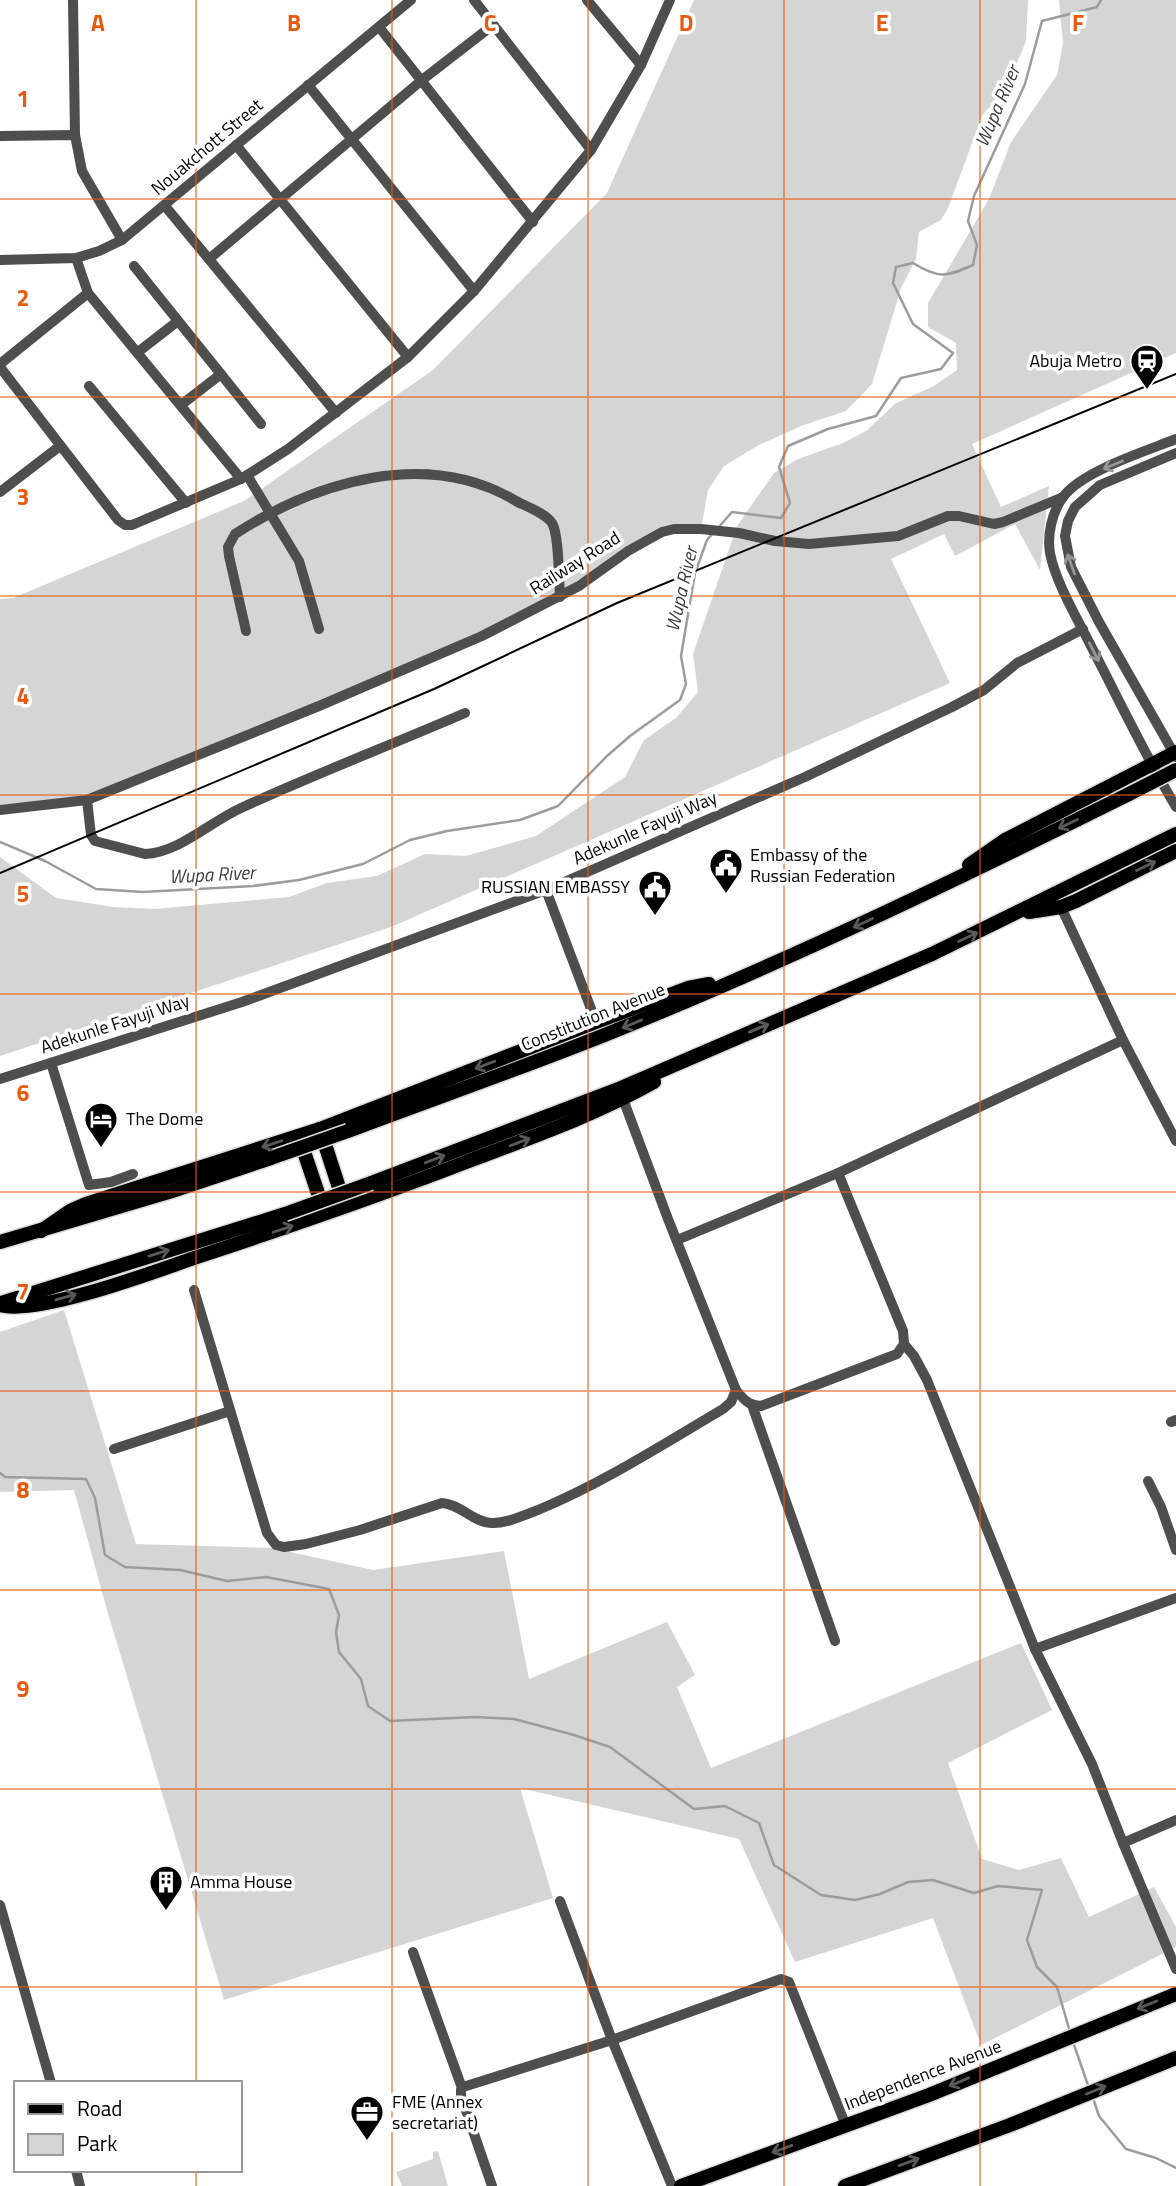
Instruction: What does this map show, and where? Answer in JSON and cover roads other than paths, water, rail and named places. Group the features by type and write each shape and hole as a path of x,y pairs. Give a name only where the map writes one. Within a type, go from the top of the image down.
{"main road":[{"path":"934,889 1005,840 1175,754"},
{"name":"Constitution Avenue","path":"0,1242 271,1158 601,1036 734,980 934,889 1176,770"},
{"path":"0,1304 285,1214 621,1088 932,954 1176,834"},
{"path":"1014,915 1061,906 1176,851"},
{"path":"41,1231 70,1211 86,1204 320,1129 688,988 734,980"},
{"path":"0,1304 10,1308 34,1307 134,1278 346,1208 574,1121 624,1099 724,1043"},
{"path":"320,1129 346,1208"},
{"path":"298,1136 326,1215"},
{"name":"Independence Avenue","path":"681,2186 846,2126 1176,1994"},
{"path":"845,2186 1176,2058"}],"street":[{"path":"73,0 75,135 82,171 122,240"},
{"name":"Nouakchott Street","path":"0,260 76,258 122,240 411,0"},
{"path":"474,0 591,149"},
{"path":"587,0 640,65"},
{"path":"88,293 0,365 118,520 132,524 244,477 288,449 408,357 474,291 591,149 640,65 670,0"},
{"path":"209,259 351,138 493,25"},
{"path":"379,27 533,222"},
{"path":"308,85 474,291"},
{"path":"0,136 75,135"},
{"path":"236,145 408,357"},
{"path":"165,206 336,413"},
{"path":"76,258 88,293 244,477 271,514 299,561 319,629"},
{"path":"134,266 261,424"},
{"path":"138,352 178,321"},
{"path":"181,405 221,374"},
{"path":"89,386 186,503"},
{"path":"1176,439 1094,473 1077,484 1063,497 1053,517 1049,537 1050,554 1083,629 1151,765 1176,807"},
{"path":"0,492 60,446"},
{"path":"1175,754 1099,622 1071,567 1065,536 1068,521 1075,508 1100,485 1176,453"},
{"path":"246,631 228,547 235,534 326,488 373,477 416,474 480,483 495,488 547,517 556,531 559,597"},
{"name":"Railway Road","path":"0,810 87,800 320,706 482,636 579,586 652,536 674,529 739,533 775,541 809,544 891,537 948,516 994,524 1063,497"},
{"name":"Adekunle Fayuji Way","path":"0,1079 242,1002 546,890 805,777 952,707 984,690 1017,663 1083,629"},
{"path":"87,800 91,835 95,841 152,854 183,841 243,808 465,713"},
{"path":"546,890 596,1022"},
{"path":"1061,906 1123,1040 1176,1140"},
{"path":"677,1240 838,1172 1123,1040"},
{"path":"51,1063 89,1185 111,1182 133,1174"},
{"path":"624,1099 736,1390 746,1402 761,1406 897,1354 904,1344"},
{"path":"838,1172 903,1331 904,1344 927,1380 1035,1649 1092,1764 1176,1969"},
{"path":"194,1290 267,1533 276,1545 284,1547 324,1541 442,1503 493,1524 519,1517 568,1497 653,1452 727,1406 736,1390"},
{"path":"752,1405 835,1641"},
{"path":"114,1449 230,1411"},
{"path":"1149,1482 1176,1550"},
{"path":"1035,1649 1176,1598"},
{"path":"1123,1843 1176,1820"},
{"path":"560,1901 612,2040 672,2186"},
{"path":"0,1905 50,2081"},
{"path":"413,1952 462,2088 461,2096 492,2186"},
{"path":"462,2088 612,2040 781,1979 789,1982 846,2126"}],"waterway":[{"name":"Wupa River","path":"718,528 732,512 781,518 790,503 779,467 788,446 828,429 876,416 901,378 941,369 953,353 913,324 893,283 896,267 913,263 936,274 949,274 973,265 977,245 968,221 974,196 1025,84 1042,21 1097,7 1101,0"},
{"name":"Wupa River","path":"0,842 45,861 96,889 143,892 253,886 299,880 363,864 410,840 447,831 520,820 558,806 630,736 680,700 686,684 681,656 695,573 707,540 713,533"},
{"path":"0,1473 5,1477 86,1479 95,1498 105,1555 125,1567 180,1570 227,1581 266,1577 329,1589 339,1615 336,1632 339,1652 361,1679 368,1706 390,1721 475,1717 514,1719 610,1747 694,1809 725,1806 759,1823 774,1865 821,1895 855,1900 880,1894 908,1882 933,1880 974,1893 998,1886 1042,1890 1027,1940 1037,1967 1057,1987 1070,2032"},
{"path":"1073,2042 1089,2088"},
{"path":"1093,2098 1099,2116 1126,2149 1156,2158 1176,2168"}],"tram line":[{"path":"0,873 434,689 617,603 1176,374"}],"place":[{"name":"Abuja Metro","path":"1147,391"},
{"name":"Embassy of the Russian Federation","path":"726,895"},
{"name":"RUSSIAN EMBASSY","path":"655,917"},
{"name":"The Dome","path":"101,1149"},
{"name":"Amma House","path":"166,1912"},
{"name":"FME (Annex secretariat)","path":"367,2142"}]}
